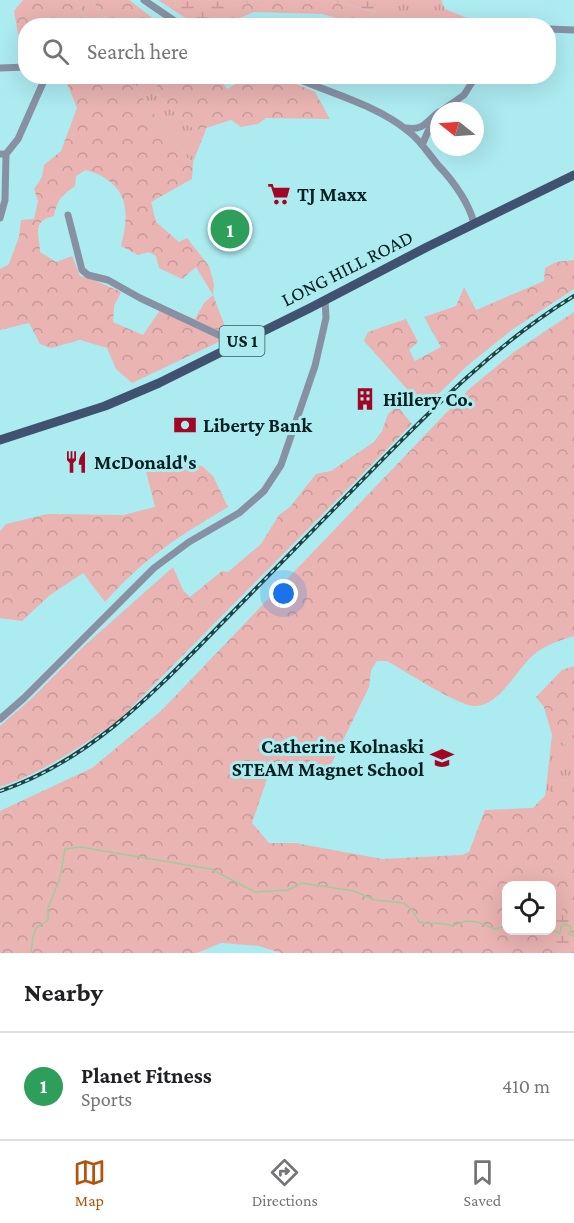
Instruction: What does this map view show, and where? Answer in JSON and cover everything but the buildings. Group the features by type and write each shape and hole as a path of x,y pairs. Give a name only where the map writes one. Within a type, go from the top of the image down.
{"main road":[{"name":"LONG HILL ROAD","path":"0,440 105,406 159,383 474,223 574,175"}],"street":[{"path":"144,0 170,18"},
{"path":"556,29 574,30"},
{"path":"0,68 18,67"},
{"path":"0,218 5,200 3,154 18,139 42,84"},
{"path":"310,84 365,107 404,128 422,145 456,186 471,211 474,223"},
{"path":"454,102 464,95 471,84"},
{"path":"404,128 415,130 430,120"},
{"path":"422,145 430,125"},
{"path":"68,215 82,270 108,280 140,298 221,336 232,346"},
{"path":"0,719 20,702 154,568 189,542 248,507 264,491 281,465 315,366 326,318 326,300"}],"green space":[{"path":"23,0 76,0 80,4 83,18 18,18 18,34 14,11"},
{"path":"76,0 93,0 100,14 107,18 83,18 80,4"},
{"path":"93,0 129,0 153,18 107,18 100,14"},
{"path":"158,0 174,0 176,6 226,11 236,5 260,0 328,0 373,11 370,18 254,12 240,18 185,18"},
{"path":"174,0 260,0 236,5 216,18 195,17 184,13"},
{"path":"328,0 386,0 383,8 378,12"},
{"path":"386,0 441,0 445,9 467,18 370,18 373,11 378,12"},
{"path":"68,84 132,84 187,158 193,162 192,179 151,202 156,222 179,242 187,238 209,266 214,284 213,295 229,337 132,383 116,369 107,348 80,340 51,348 40,344 29,323 0,330 0,269 9,264 19,237 21,220 34,219 38,201 34,189 42,177 44,165 61,151 77,108","holes":["86,170 100,175 118,190 123,199 126,220 121,246 138,255 149,252 156,256 159,268 182,279 196,267 213,295 204,303 195,319 163,306 143,335 113,322 114,306 121,292 80,276 72,256 56,262 40,252 39,225 42,221 54,216 61,198 75,186 76,176"]},
{"path":"132,84 157,84 156,93 187,125 205,132 193,162 187,158"},
{"path":"157,84 224,84 227,89 235,84 297,84 315,92 330,119 266,118 258,124 241,127 231,120 206,128 205,132 187,125 156,93"},
{"path":"574,260 574,289 513,329 468,365 424,408 364,341 368,332 406,319 418,342 409,350 415,361 441,347 424,317 456,306 464,287 476,310 544,281 545,268 556,262"},
{"path":"574,312 574,636 536,652 499,694 483,705 474,706 456,700 387,661 377,661 371,670 369,687 332,763 324,766 274,771 268,776 252,823 269,843 295,843 382,859 462,855 469,852 485,810 533,808 559,781 574,780 574,953 281,953 259,946 221,943 197,953 0,953 0,811 92,768 161,711 468,390 514,352"},
{"path":"397,406 412,424 120,719 47,766 0,787 0,726 31,699 83,647 173,567 183,590 190,597 222,571 228,572 261,544 279,515 290,507 316,474 331,471 374,442 382,431 388,414"},
{"path":"171,463 202,466 213,476 228,507 162,549 133,573 105,602 83,573 50,595 22,621 0,618 0,531 6,524 48,514 123,515 155,507 146,471"},
{"path":"574,666 574,748 558,741 552,735 544,707 536,697 562,670"},
{"path":"552,735 558,741 574,748 574,780 559,781 545,798"},
{"path":"556,908 562,908 566,918 574,921 574,952 553,940 539,939 540,935 556,935"}],"waterway":[{"path":"31,953 36,928 48,920 48,908 60,878 65,849 80,847 211,869 255,892 288,890 302,883 354,891 375,900 404,903 413,911 419,922 443,923 453,926 469,921 495,929 502,927"},
{"path":"556,932 560,934 564,924 571,927 569,934 574,936"}],"railway":[{"path":"0,791 33,778 64,761 121,720 172,673 395,446 467,377 519,334 574,296"}],"place":[{"name":"TJ Maxx","path":"279,194"},
{"name":"Planet Fitness","path":"230,229"},
{"name":"Hillery Co.","path":"365,399"},
{"name":"Liberty Bank","path":"185,425"},
{"name":"McDonald's","path":"76,462"},
{"name":"Catherine Kolnaski STEAM Magnet School","path":"442,758"}]}
